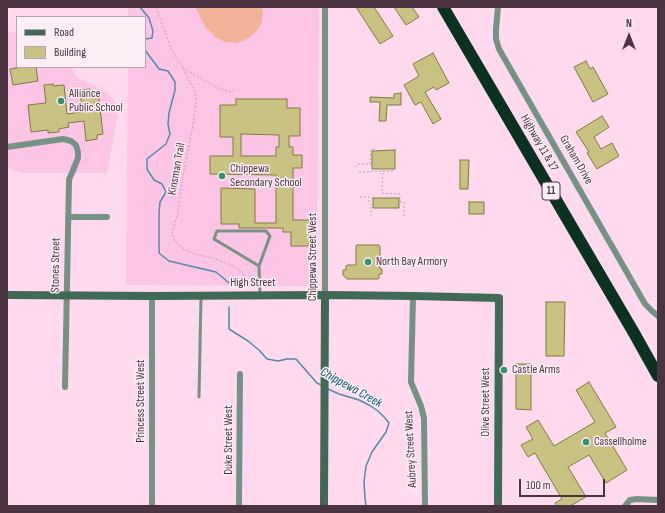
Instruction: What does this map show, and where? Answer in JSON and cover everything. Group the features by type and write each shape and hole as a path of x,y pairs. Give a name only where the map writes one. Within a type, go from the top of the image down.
{"highway":[{"name":"Highway 11 & 17","path":"443,7 658,376"}],"street":[{"name":"Chippewa Street West","path":"324,506 326,7"},
{"name":"Graham Drive","path":"498,7 496,39 499,49 645,304 658,316"},
{"name":"Stones Street","path":"7,147 63,139 76,145 78,158 69,180 65,387"},
{"path":"68,217 107,217"},
{"name":"High Street","path":"7,295 325,295 499,298"},
{"name":"Princess Street West","path":"152,296 152,506"},
{"name":"Aubrey Street West","path":"413,296 411,382 421,406 424,418 425,506"},
{"name":"Olive Street West","path":"498,506 499,298"},
{"name":"Duke Street West","path":"239,506 240,374"},
{"path":"625,506 630,500 658,500"}],"lane":[{"path":"259,266 214,239 216,231 266,231 270,236 259,266 260,295"},
{"path":"199,397 201,296"}],"path":[{"name":"Kinsman Trail","path":"156,7 171,49 183,68 195,92 196,102 178,212 172,233 179,246 194,254 213,258 234,266 242,272 246,279 250,295"},
{"path":"183,68 218,88 230,92 236,89"},
{"path":"356,167 359,164 371,164 370,149 374,149"},
{"path":"383,169 382,193 400,194 399,202 404,202 404,217"},
{"path":"359,172 394,171 394,169"},
{"path":"360,197 369,197 369,203 371,204 371,216"}],"shaded area":[{"name":"Chippewa Secondary School","path":"128,7 319,7 317,286 126,285 128,68 146,68 146,16 128,16"},
{"path":"195,7 262,7 263,13 261,24 256,32 247,39 237,43 225,42 215,37 205,26"},
{"name":"Alliance Public School","path":"7,32 16,32 16,68 72,68 77,77 110,94 119,108 107,173 21,173 7,167"}],"building":[{"path":"356,7 374,7 393,36 380,44"},
{"path":"394,7 412,7 419,17 406,25"},
{"path":"433,53 449,83 436,90 434,87 425,92 441,119 433,124 421,102 415,105 404,85 419,76 413,64"},
{"path":"586,61 590,69 593,67 608,94 593,102 574,67"},
{"path":"36,68 38,81 13,85 10,69"},
{"path":"53,84 53,86 64,85 67,114 82,112 80,90 90,89 90,92 98,91 103,134 97,135 97,139 86,141 84,121 68,123 69,127 59,129 59,132 48,133 48,130 31,132 28,105 46,103 44,85"},
{"path":"401,93 401,105 387,105 386,121 379,121 380,102 370,102 370,97 394,98 394,94"},
{"path":"236,99 287,99 287,108 300,108 300,136 289,136 289,147 293,147 293,155 302,155 302,168 293,168 293,220 309,220 309,246 291,246 291,232 283,232 283,228 239,228 239,224 221,224 221,188 255,189 255,223 276,223 276,175 210,174 210,156 233,156 233,137 220,137 220,105 236,105","holes":["241,134 279,135 279,147 276,147 276,156 241,156"]},
{"path":"602,116 609,127 594,137 601,149 612,143 619,156 597,169 587,153 589,152 576,132"},
{"path":"395,150 395,169 372,169 372,151"},
{"path":"460,160 469,160 468,189 460,189"},
{"path":"373,198 399,198 399,208 373,208"},
{"path":"469,202 484,202 484,214 469,214"},
{"name":"North Bay Armory","path":"357,245 379,245 380,262 377,264 380,269 382,269 382,274 379,274 378,279 347,279 343,275 343,270 346,270 347,265 356,265"},
{"path":"546,302 565,302 564,356 546,356"},
{"path":"516,364 531,364 531,410 516,409"},
{"name":"Cassellholme","path":"589,382 616,427 605,433 627,470 606,483 589,455 568,467 586,497 570,506 557,506 555,503 562,499 535,453 528,457 521,445 533,439 526,427 538,420 554,446 595,422 576,390"}],"waterway":[{"name":"Chippewa Creek","path":"140,7 149,18 153,31 152,38 146,39"},
{"name":"Chippewa Creek","path":"146,51 159,69 168,71 175,82 175,90 169,113 168,124 170,134 166,144 147,159 147,169 154,180 162,184 166,192 160,202 159,253 169,261 216,272 229,283"},
{"name":"Chippewa Creek","path":"229,307 229,329 248,341 267,359 278,361 296,359 317,383 321,385"},
{"name":"Chippewa Creek","path":"328,389 369,405 378,411 389,423 386,432 372,452 366,466 364,482 366,506"}],"place":[{"name":"Alliance Public School","path":"61,101"},
{"name":"Chippewa Secondary School","path":"222,176"},
{"name":"North Bay Armory","path":"368,262"},
{"name":"Castle Arms","path":"504,370"},
{"name":"Cassellholme","path":"586,442"}]}
